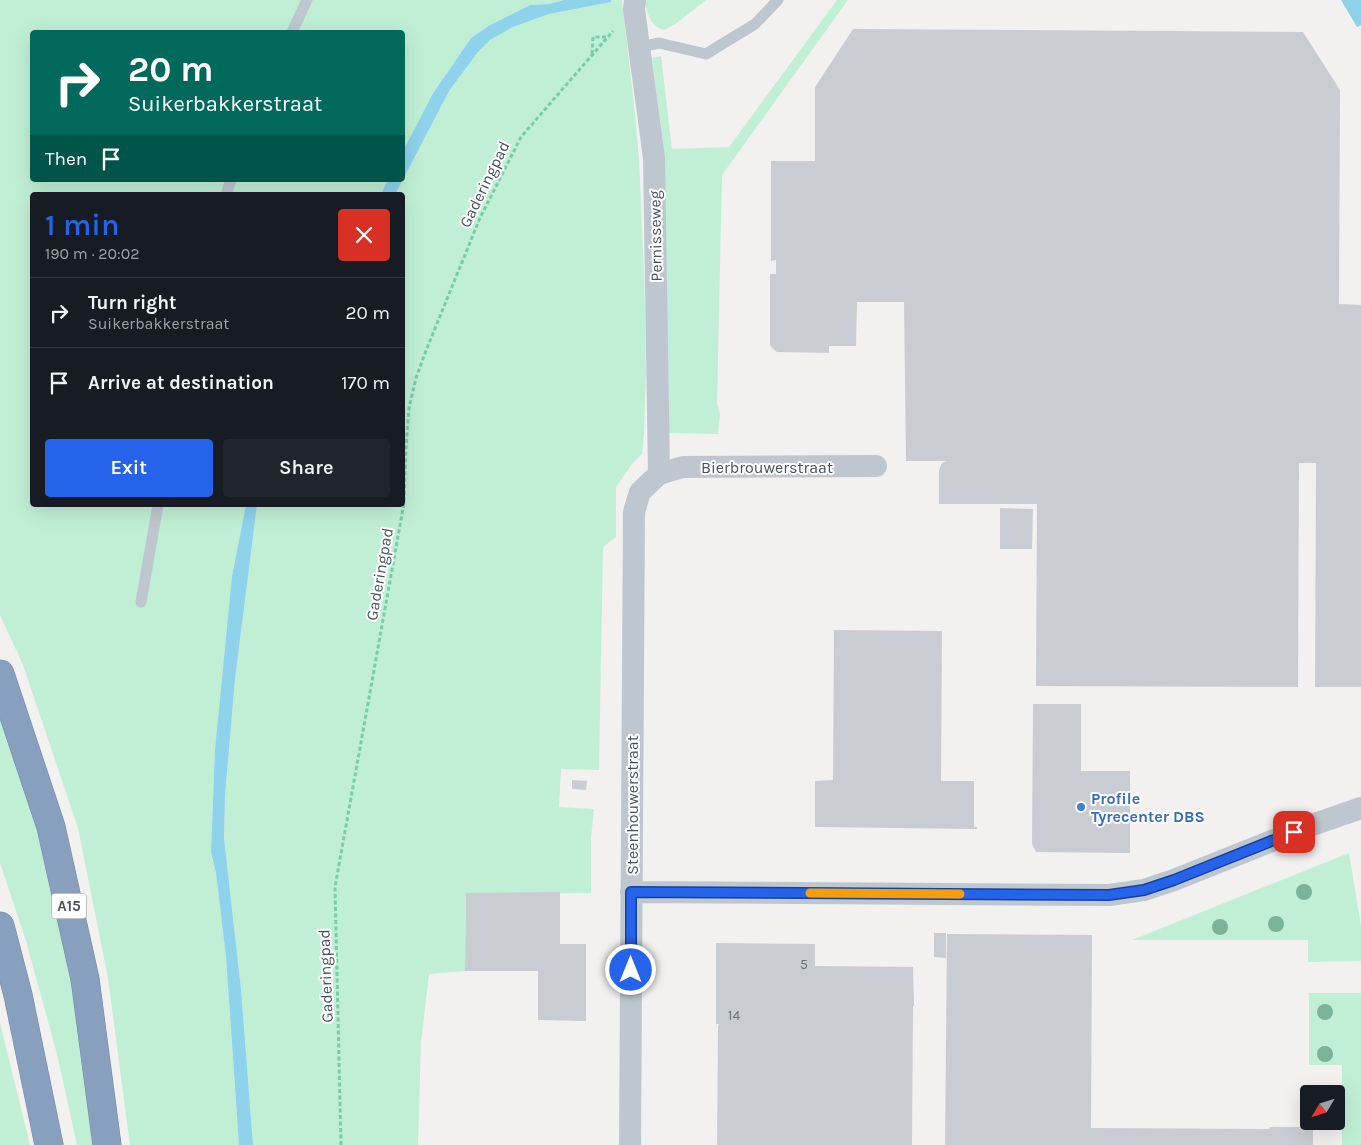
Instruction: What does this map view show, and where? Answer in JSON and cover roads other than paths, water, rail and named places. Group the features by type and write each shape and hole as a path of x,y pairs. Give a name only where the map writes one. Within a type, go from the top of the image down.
{"highway":[{"name":"A15","path":"0,674 50,827 86,979 107,1145"},
{"path":"0,926 18,996 49,1145"}],"street":[{"name":"Pernisseweg","path":"634,5 654,158 659,474"},
{"name":"Bierbrouwerstraat","path":"659,474 683,467 876,466"},
{"name":"Steenhouwerstraat","path":"630,1145 634,512 640,492 659,474"},
{"path":"631,892 1109,895 1144,890 1174,880 1361,808"}],"lane":[{"path":"293,30 307,0"},
{"path":"640,47 659,43 706,54 755,24 778,0"},
{"path":"141,602 158,507"}],"water":[{"path":"564,0 611,0 611,2 549,14 513,27 490,40 478,52 449,91 405,176 405,147 432,95 471,38 490,25 530,5 549,4"},
{"path":"1341,0 1361,0 1361,25 1357,27"},
{"path":"387,182 402,182 397,192 382,192"},
{"path":"246,507 257,507 235,679 225,796 224,838 241,989 253,1145 239,1145 226,957 216,873 211,852 215,749 232,576"}],"place":[{"name":"Profile Tyrecenter DBS","path":"1081,807"}]}
